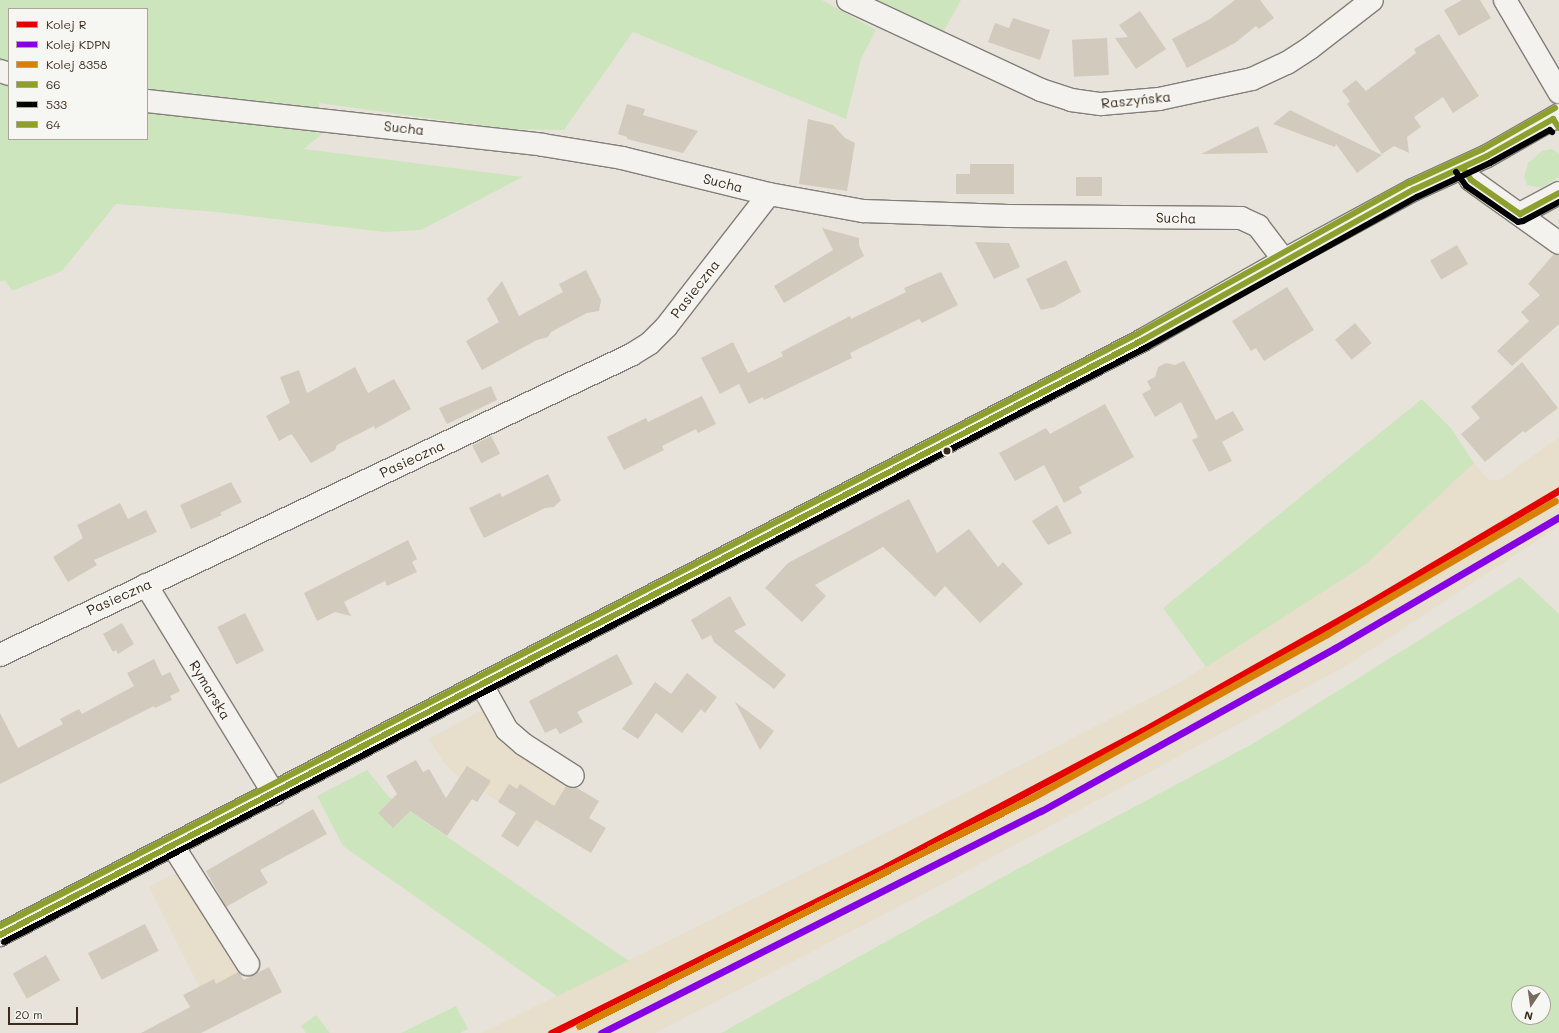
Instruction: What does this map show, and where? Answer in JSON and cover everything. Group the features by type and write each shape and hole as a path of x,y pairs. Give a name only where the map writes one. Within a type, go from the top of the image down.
{"street":[{"name":"Raszyńska","path":"848,0 1041,90 1071,100 1101,104 1166,98 1252,78 1287,63 1310,48 1372,0"},
{"path":"1505,0 1559,92"},
{"name":"Sucha","path":"148,102 543,145 622,158 769,194 863,211 901,214 1241,218 1258,226 1284,260"},
{"path":"0,935 274,794 1143,340 1284,260 1414,190 1463,168 1557,121"},
{"path":"1463,168 1471,180 1559,243"},
{"path":"1520,214 1559,193"},
{"name":"Pasieczna","path":"0,654 631,354 650,343 666,327 769,194"},
{"name":"Rymarska","path":"146,585 274,794"},
{"path":"482,685 507,730 523,744 573,776"},
{"path":"173,846 248,964"}],"shaded area":[{"path":"1559,437 1559,526 1349,664 946,882 655,1033 482,1033 976,788 1172,687 1366,564 1474,463 1489,480 1500,480"},
{"path":"502,699 516,725 578,767 540,828 459,777 444,763 429,739"},
{"path":"182,870 240,957 239,971 231,976 236,984 220,992 214,979 199,987 149,887"}],"green space":[{"path":"0,0 822,0 876,30 861,59 846,119 633,32 564,130 507,129 319,103 321,135 304,149 523,177 421,230 384,232 217,212 116,204 62,271 12,291 5,280 0,282"},
{"path":"869,0 961,0 941,36"},
{"path":"1552,149 1559,154 1559,177 1541,188 1527,185 1524,177 1528,163 1542,151"},
{"path":"1422,399 1451,428 1474,463 1366,564 1206,667 1163,608"},
{"path":"1520,577 1559,614 1559,1033 721,1033 1012,872 1256,742"},
{"path":"367,770 389,797 629,961 557,996 343,846 317,796"},
{"path":"456,1006 468,1029 460,1033 401,1033"},
{"path":"316,1015 330,1033 306,1033 301,1026"}],"building":[{"path":"1235,0 1260,0 1274,18 1259,29 1256,26 1235,43 1187,68 1172,39 1210,19"},
{"path":"1462,0 1480,0 1491,18 1459,36 1444,10"},
{"path":"1140,11 1166,49 1136,69 1115,38 1128,37 1119,25"},
{"path":"1013,18 1050,30 1040,60 988,42 995,23 1009,28"},
{"path":"1439,34 1479,96 1453,113 1443,97 1414,117 1421,127 1407,137 1409,153 1394,146 1382,154 1347,104 1350,101 1342,91 1356,80 1366,91 1416,53 1414,49"},
{"path":"1107,38 1109,75 1074,77 1072,40"},
{"path":"627,104 645,109 643,115 698,131 683,153 627,139 627,137 618,134"},
{"path":"1290,110 1382,155 1357,173 1336,144 1335,147 1273,124"},
{"path":"808,119 833,125 845,138 855,143 847,191 799,184"},
{"path":"1258,126 1268,153 1201,154"},
{"path":"970,164 1014,164 1014,194 956,194 956,174 970,174"},
{"path":"1076,177 1102,177 1102,196 1076,196"},
{"path":"822,228 859,238 859,245 864,256 784,303 774,286 833,250"},
{"path":"975,242 1009,243 1020,267 994,279"},
{"path":"1457,245 1468,264 1441,280 1430,260"},
{"path":"1554,254 1559,255 1559,324 1512,366 1497,351 1529,321 1521,312 1540,295 1528,284"},
{"path":"1066,260 1081,292 1054,307 1041,310 1026,279"},
{"path":"586,270 601,300 599,311 587,313 551,332 548,337 537,340 482,370 466,341 499,322 487,299 502,281 519,316 563,292 559,284"},
{"path":"941,272 958,305 922,323 919,319 850,353 852,358 764,400 763,397 749,404 739,384 720,394 701,358 733,342 748,373 783,356 781,352 850,316 851,319 906,292 904,288"},
{"path":"1287,287 1314,330 1264,361 1256,348 1251,351 1232,321"},
{"path":"1355,323 1372,343 1352,360 1335,340"},
{"path":"1184,361 1216,420 1233,411 1244,430 1222,442 1232,461 1209,472 1192,440 1198,437 1181,402 1155,417 1142,394 1151,389 1147,381 1155,377 1158,367 1166,363 1175,365"},
{"path":"1522,362 1558,408 1525,433 1523,431 1485,462 1461,434 1480,418 1471,407"},
{"path":"355,367 368,393 394,379 411,409 375,429 374,426 337,445 335,450 311,463 291,434 279,441 266,416 290,403 280,377 299,370 307,393"},
{"path":"491,386 497,400 447,424 439,408"},
{"path":"702,396 716,424 698,433 696,429 662,446 664,450 624,470 607,437 646,418 648,422"},
{"path":"1105,404 1134,457 1079,487 1082,493 1064,503 1044,465 1015,481 999,453 1046,428 1050,434"},
{"path":"491,436 500,454 481,463 472,446"},
{"path":"548,474 561,500 554,507 545,508 484,538 469,508 500,493 502,497"},
{"path":"231,482 242,502 220,513 222,515 191,529 180,505"},
{"path":"909,499 937,553 969,529 998,567 1003,562 1023,584 980,623 945,586 935,597 883,547 815,585 826,596 802,622 765,588 788,563"},
{"path":"120,503 128,519 146,510 157,532 94,560 97,565 68,582 53,557 83,538 77,525"},
{"path":"1057,505 1072,533 1048,545 1032,521"},
{"path":"408,540 417,559 412,562 417,572 387,586 385,581 344,602 351,616 335,612 317,621 304,593"},
{"path":"730,596 746,625 734,631 786,675 774,689 714,642 711,635 702,640 691,620"},
{"path":"245,613 264,650 236,664 217,627"},
{"path":"122,623 134,644 118,654 116,650 113,652 103,634"},
{"path":"617,654 633,684 577,712 583,722 560,734 556,728 545,733 529,701"},
{"path":"154,659 162,676 170,672 180,691 170,696 172,700 155,708 154,706 0,784 0,713 18,748 63,724 60,719 79,709 82,714 134,686 127,673"},
{"path":"687,673 717,697 705,713 701,709 682,733 656,713 638,739 622,729 655,682 671,694"},
{"path":"735,702 774,731 760,750"},
{"path":"416,760 423,772 429,769 446,798 467,766 491,781 477,802 472,799 447,836 410,811 393,828 378,813 397,794 386,776"},
{"path":"509,784 517,789 520,784 554,806 566,786 577,788 599,801 589,818 606,828 591,853 536,820 518,847 501,836 516,813 498,802"},
{"path":"313,809 327,834 260,870 268,883 226,907 206,871"},
{"path":"145,924 159,951 102,980 88,953"},
{"path":"46,955 60,980 27,999 13,973"},
{"path":"269,967 282,992 201,1033 141,1033 190,1007 183,995 214,979 216,984 238,972 244,980"}],"rail line":[{"name":"R","path":"551,1033 887,866 1142,731 1369,603 1559,490"},
{"name":"8358","path":"579,1026 1033,797 1327,634 1555,501"},
{"name":"KDPN","path":"601,1033 1041,811 1335,648 1559,517"}],"transit line":[{"name":"64","path":"0,926 1139,333 1409,183 1483,149 1555,108"},
{"name":"66","path":"0,935 1143,340 1413,190 1487,156 1553,119 1559,128"},
{"name":"533","path":"4,942 1147,347 1417,197 1490,163 1550,130 1552,132"},
{"name":"66","path":"1463,168 1471,180 1520,214 1559,193"},
{"name":"533","path":"1456,172 1466,186 1518,222 1523,221 1559,202"}]}
